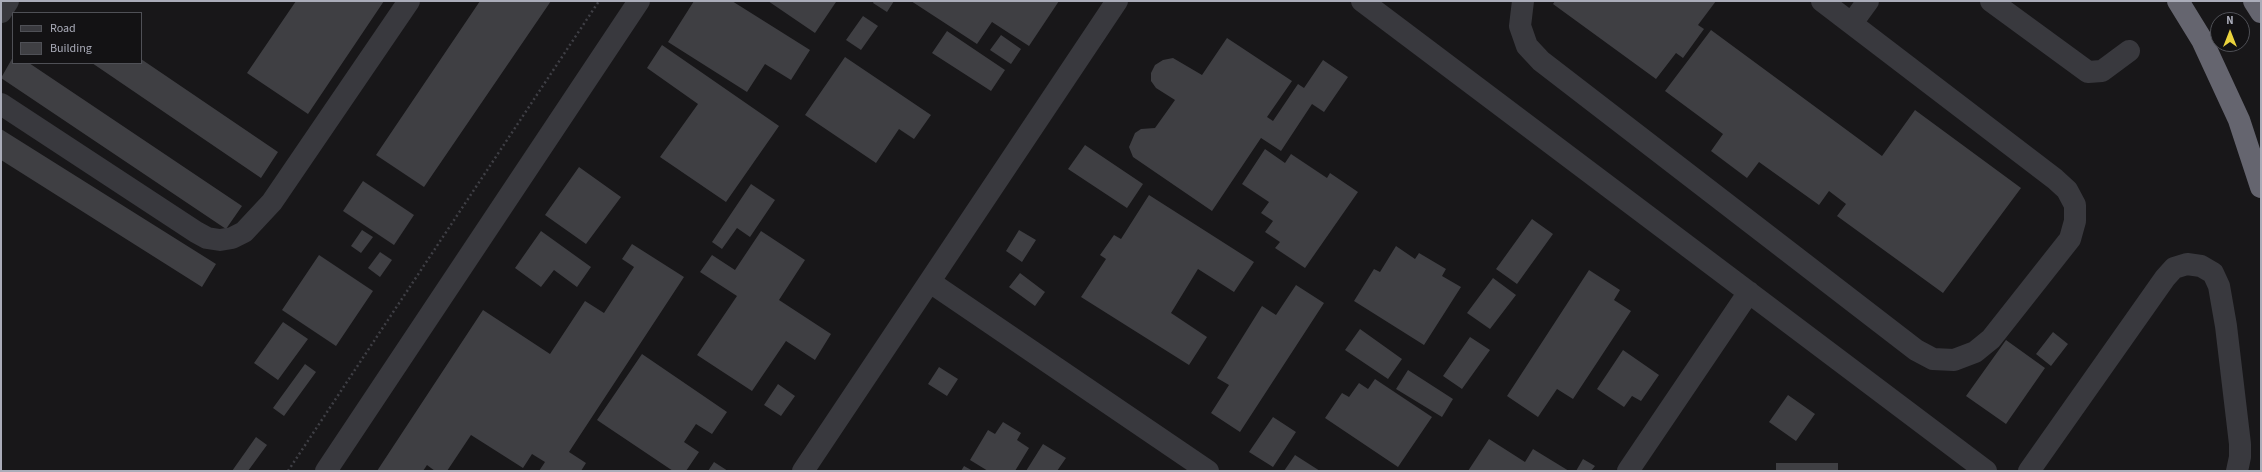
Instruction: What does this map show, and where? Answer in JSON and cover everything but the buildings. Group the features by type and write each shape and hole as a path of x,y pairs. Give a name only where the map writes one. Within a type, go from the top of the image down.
{"highway":[{"path":"2178,1 2202,40 2239,120 2261,187"},
{"path":"2254,1 2261,12"}],"street":[{"path":"1,12 8,1"},
{"path":"1,104 196,232 208,238 220,240 232,238 244,232 272,202 409,1"},
{"path":"326,471 639,1"},
{"path":"803,471 1117,1"},
{"path":"1523,1 1520,26 1527,46 1541,61 1916,350 1933,359 1954,360 1974,352 1991,339 2070,239 2075,221 2075,205 2067,190 2055,179 1822,1"},
{"path":"1852,23 1868,1"},
{"path":"1991,1 2088,72 2102,71 2129,51"},
{"path":"1363,2 1986,471"},
{"path":"2029,471 2165,278 2174,268 2187,264 2201,266 2213,273 2219,286 2226,326 2240,444 2240,457 2237,471"},
{"path":"930,282 1208,471"},
{"path":"1628,471 1749,292"}],"path":[{"path":"288,471 599,1"}]}
